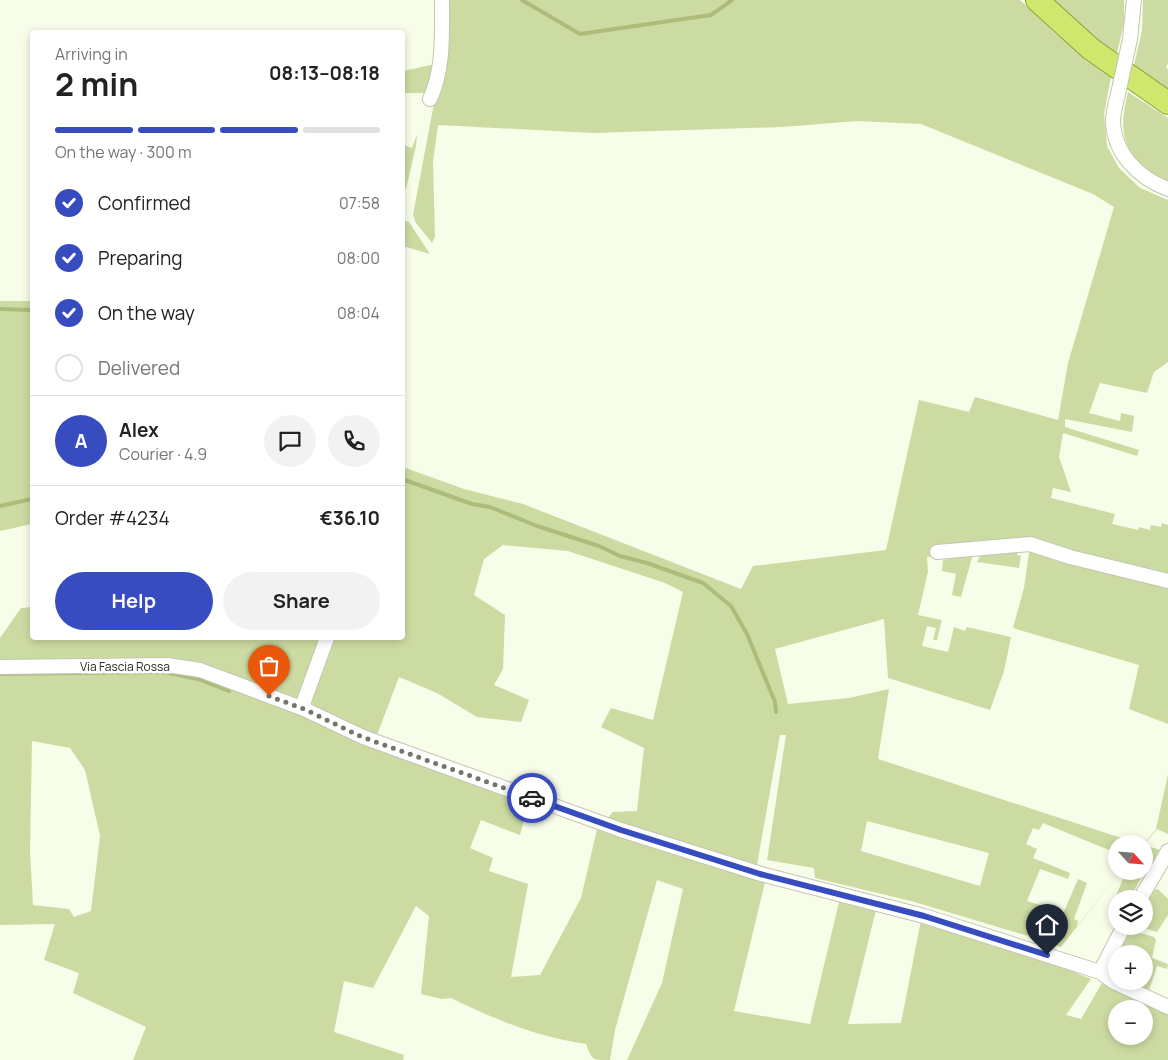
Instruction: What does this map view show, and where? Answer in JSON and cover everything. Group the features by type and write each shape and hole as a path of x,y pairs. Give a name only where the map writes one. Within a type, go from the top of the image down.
{"highway":[{"path":"1037,0 1091,49 1168,103"}],"street":[{"path":"430,99 434,89 442,50 442,0"},
{"path":"1134,0 1130,39 1113,120 1116,139 1128,162 1152,183 1168,189"},
{"path":"937,552 1030,544 1070,557 1168,581"},
{"path":"304,709 304,700 326,640"},
{"name":"Via Fascia Rossa","path":"0,667 167,665 200,670 304,709 362,737 621,830 760,874 924,916 1100,972 1114,982 1168,1006"},
{"path":"1145,890 1168,851"},
{"path":"1100,972 1119,935"}],"green space":[{"path":"448,0 1020,0 1055,33 1111,77 1104,114 1107,146 1119,168 1140,188 1168,200 1168,362 1154,372 1147,393 1100,383 1089,413 1120,421 1121,413 1134,416 1132,432 1065,419 1065,427 1139,450 1137,456 1063,433 1059,457 1071,492 1053,488 1051,498 1115,514 1112,524 1138,530 1139,527 1150,530 1151,525 1161,527 1162,523 1168,525 1168,580 1028,543 927,557 928,572 918,615 942,620 937,640 933,640 936,628 927,626 922,646 948,652 954,627 965,631 967,627 1011,637 1004,671 990,710 888,678 884,619 775,649 788,704 849,698 889,689 878,759 1112,835 1108,835 1108,850 1043,823 1039,830 1033,828 1026,844 1037,849 1033,858 1070,873 1068,879 1040,869 1027,901 1043,906 1028,936 911,901 815,878 814,868 767,860 786,735 780,735 757,865 607,819 613,812 637,811 644,748 601,727 611,708 653,720 683,592 665,583 568,551 503,545 484,559 474,595 505,615 503,669 494,685 529,700 521,722 477,717 437,693 399,677 377,735 333,718 310,702 330,640 405,640 405,468 464,489 523,504 741,589 753,566 886,550 919,400 969,412 975,397 1058,420 1068,363 1114,207 1093,194 921,124 857,121 783,127 593,133 438,125 433,162 435,237 432,243 416,223 413,215 448,29","holes":["867,821 989,853 980,886 861,851"]},
{"path":"1050,0 1124,0 1124,23 1116,57"},
{"path":"1143,0 1168,0 1168,63 1166,68 1168,69 1168,91 1133,69 1142,31"},
{"path":"435,64 430,93 405,93 405,71"},
{"path":"1128,92 1168,118 1168,185 1147,172 1128,147 1123,122"},
{"path":"417,134 406,189 405,146 412,148"},
{"path":"405,221 409,222 430,254 405,247"},
{"path":"0,301 30,301 30,524 0,531"},
{"path":"1030,545 1168,582 1168,724 1129,709 1139,665 1013,628 1024,588"},
{"path":"1016,549 1018,556 1021,555 1019,568 977,562 982,552"},
{"path":"973,554 961,597 952,595 956,574 942,571 943,560"},
{"path":"30,607 30,640 322,640 296,704 202,668 0,664 0,638 21,608"},
{"path":"166,670 199,675 242,690 361,740 529,800 520,835 481,820 470,848 493,858 489,871 528,884 511,977 540,975 581,898 598,825 765,882 734,1011 810,1024 840,898 876,910 848,1024 901,1023 921,920 1032,955 1091,979 1066,1015 1081,1019 1102,983 1108,986 1108,990 1118,990 1142,1000 1108,1000 1108,1045 1153,1045 1153,1005 1168,1011 1168,1060 627,1060 662,983 683,889 657,880 615,1030 610,1060 600,1060 591,1056 586,1044 533,1032 451,998 442,999 421,994 429,916 416,906 373,988 344,981 334,1032 404,1055 403,1060 133,1060 146,1027 73,993 79,973 44,960 55,924 0,925 0,672","holes":["32,741 70,748 85,770 100,836 91,911 74,917 69,909 33,905 30,851"]},
{"path":"1168,774 1168,834 1157,829 1151,835 1156,829"},
{"path":"1153,848 1160,850 1153,862"},
{"path":"1078,879 1087,883 1074,919 1078,921 1077,926 1114,880 1061,947 1035,939 1049,908 1063,914"},
{"path":"1123,880 1140,880 1135,890 1118,890"},
{"path":"1158,889 1168,899 1168,915 1157,932 1153,931 1153,890"},
{"path":"1127,935 1147,935 1154,937 1156,940 1153,954 1153,945 1121,945"},
{"path":"1153,958 1168,964 1167,969 1157,966 1153,978"}],"waterway":[{"path":"522,0 580,34 711,15 732,0"},
{"path":"0,309 30,310"},
{"path":"405,480 472,504 490,507 537,526 599,546 620,556 647,563 703,583 731,606 747,634 775,702 776,712"},
{"path":"0,506 30,499"},
{"path":"0,674 164,672 198,679 229,691"}],"way so far":[{"path":"269,696 304,709 362,737 532,798"}],"route":[{"path":"532,798 621,830 760,874 924,916 1047,955"}]}
